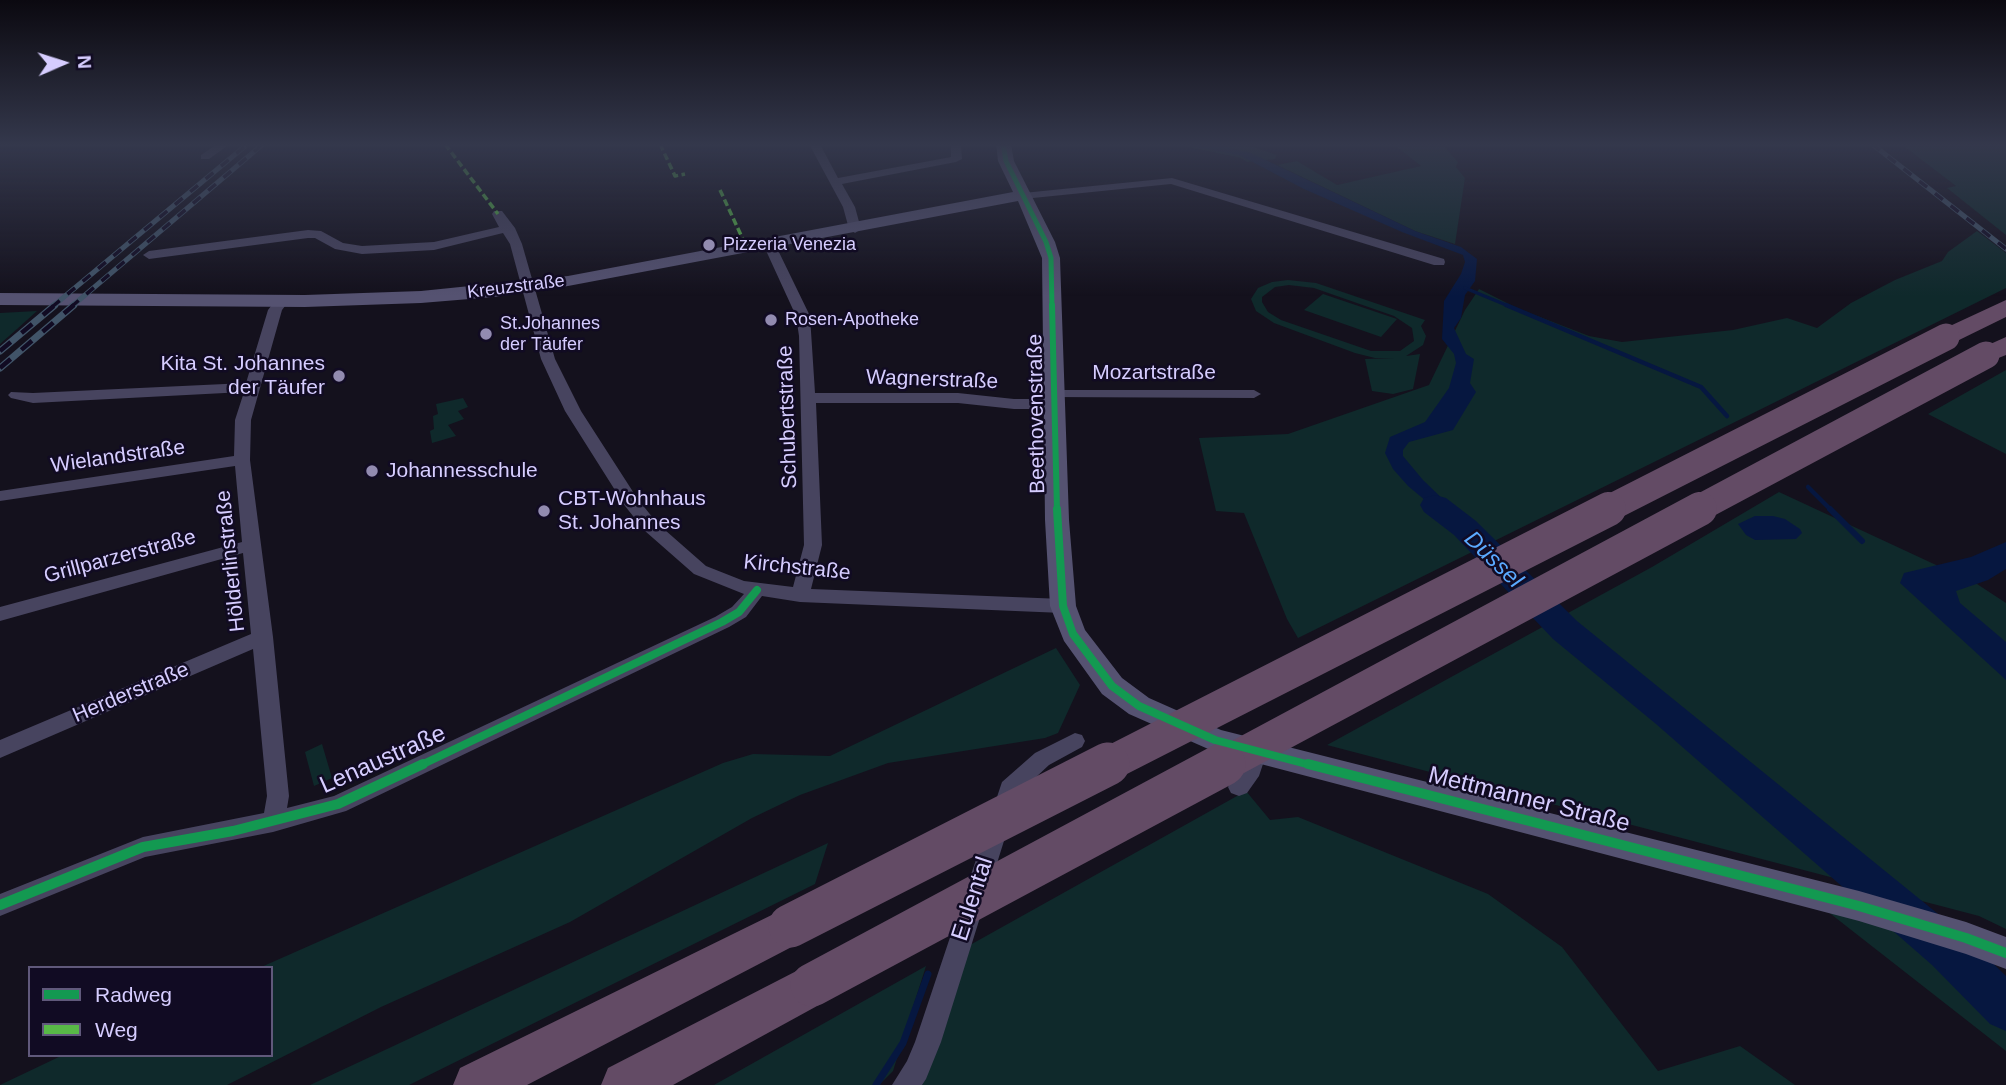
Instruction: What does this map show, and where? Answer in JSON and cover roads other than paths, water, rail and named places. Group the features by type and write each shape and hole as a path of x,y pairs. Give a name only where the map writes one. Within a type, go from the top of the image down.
{"highway":[{"path":"477,1085 2006,307"},
{"path":"625,1085 1996,350"}],"main road":[{"name":"Kreuzstraße","path":"0,299 282,301 421,297 528,286 811,237 999,198 1023,196"},
{"name":"Beethovenstraße","path":"1023,196 1051,258 1057,520 1062,606 1073,634"},
{"name":"Mettmanner Straße","path":"1073,634 1112,686 1139,706 1215,740 1859,906 1966,938 2006,953"}],"street":[{"path":"841,195 860,228"},
{"path":"1023,196 1035,195"},
{"path":"1217,195 1439,262"},
{"name":"Kirchstraße","path":"498,214 509,228 522,259 548,359 573,411 631,502 651,527 700,569 720,580 757,590 800,595 1062,606"},
{"path":"149,256 308,233 317,234 340,246 362,250 434,246 509,228"},
{"name":"Schubertstraße","path":"769,244 803,316 806,336 813,545 800,595"},
{"name":"Hölderlinstraße","path":"273,822 278,796 242,460 243,420 275,310 282,301"},
{"path":"16,395 33,398 252,387"},
{"name":"Mozartstraße","path":"1054,399 1254,394"},
{"name":"Wagnerstraße","path":"807,398 958,398 1014,404 1054,399"},
{"name":"Wielandstraße","path":"0,496 242,460"},
{"name":"Grillparzerstraße","path":"0,614 252,545"},
{"name":"Lenaustraße","path":"0,905 143,848 273,822 338,804 710,628 739,612 757,590"},
{"name":"Herderstraße","path":"0,749 262,637"},
{"name":"Eulental","path":"905,1085 917,1070 928,1042 1010,788 1042,759 1075,741"},
{"path":"1239,787 1248,776 1256,752"}],"water":[{"path":"1317,195 1339,195 1415,231 1461,247 1477,259 1475,281 1465,295 1461,318 1454,328 1466,354 1474,359 1470,383 1476,392 1453,430 1409,442 1403,450 1403,456 1423,480 1447,503 1478,525 1467,535 1408,486 1393,469 1385,453 1390,437 1425,422 1449,388 1456,363 1454,354 1442,339 1444,301 1461,274 1465,262 1463,255"},
{"path":"1755,516 1785,519 1802,533 1796,539 1755,540 1746,535 1738,524"},
{"path":"2006,542 2006,569 1988,580 1956,591 1960,603 2006,642 2006,680 1900,583 1904,573 1971,557"}],"waterway":[{"path":"1465,288 1511,307"},
{"path":"1506,305 1701,387 1727,416"},
{"path":"1808,487 1862,541"},
{"name":"Düssel","path":"1435,505 1465,528 1565,630 1669,714 1948,950 2006,1008"},
{"path":"876,1085 903,1043 928,974"}],"railway":[{"path":"52,307 187,195"},
{"path":"71,307 203,195"},
{"path":"1937,195 2006,249"},
{"path":"0,351 55,305"},
{"path":"0,368 74,305"}],"place":[{"name":"Pizzeria Venezia","path":"709,245"},
{"name":"Rosen-Apotheke","path":"771,320"},
{"name":"St.Johannes der Täufer","path":"486,334"},
{"name":"Kita St. Johannes der Täufer","path":"339,376"},
{"name":"Johannesschule","path":"372,471"},
{"name":"CBT-Wohnhaus St. Johannes","path":"544,511"}]}
